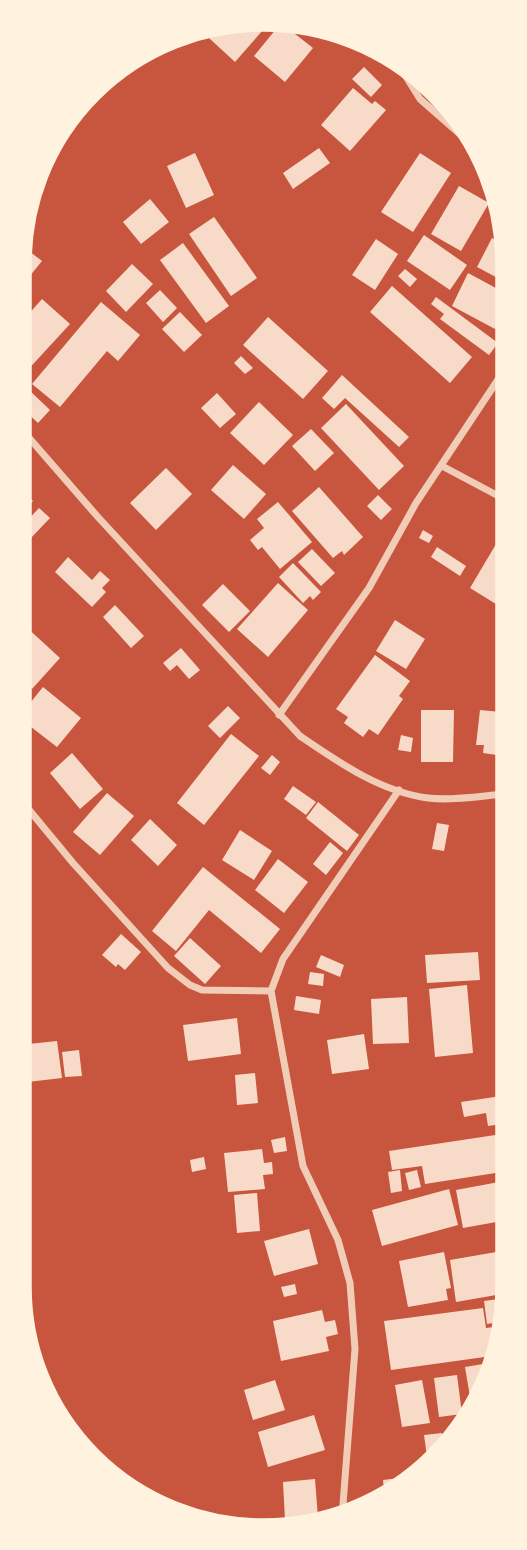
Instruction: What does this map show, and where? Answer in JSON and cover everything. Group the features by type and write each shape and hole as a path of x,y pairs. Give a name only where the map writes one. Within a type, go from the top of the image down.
{"street":[{"path":"409,81 420,99 454,129"},
{"path":"279,715 369,588 416,503 497,381"},
{"path":"30,439 97,516 300,736 331,758 399,790 430,799 497,794"},
{"path":"442,466 497,494"},
{"path":"343,1506 355,1349 350,1283 338,1240 303,1166 271,991 284,959 399,790"},
{"path":"30,810 168,968 183,980 202,990 271,991"}],"building":[{"path":"263,30 235,62 209,38 218,34"},
{"path":"275,30 292,32 313,48 285,82 254,56"},
{"path":"364,67 382,85 371,97 352,79"},
{"path":"353,88 372,104 375,101 386,110 350,151 321,125"},
{"path":"319,148 330,163 293,189 283,173"},
{"path":"195,153 214,195 186,208 167,166"},
{"path":"420,153 451,173 413,232 381,212"},
{"path":"459,186 489,203 461,251 431,234"},
{"path":"150,199 169,222 141,244 123,222"},
{"path":"214,217 257,278 231,296 189,234"},
{"path":"424,235 467,265 450,290 407,261"},
{"path":"492,238 495,240 497,278 477,267"},
{"path":"376,239 398,254 375,290 352,275"},
{"path":"183,243 229,306 206,323 160,260"},
{"path":"30,252 42,261 30,276"},
{"path":"132,264 153,284 126,312 106,291"},
{"path":"405,269 417,279 410,287 398,276"},
{"path":"468,273 497,289 497,325 495,329 452,306"},
{"path":"392,286 472,357 450,383 370,312"},
{"path":"160,290 177,308 163,322 146,303"},
{"path":"436,297 497,344 489,355 440,319 444,314 431,304"},
{"path":"42,299 70,324 30,367 30,312"},
{"path":"101,302 140,335 118,361 107,351 60,407 32,384"},
{"path":"180,312 202,335 184,352 162,329"},
{"path":"268,317 328,371 303,399 243,345"},
{"path":"241,356 253,368 245,374 234,363"},
{"path":"342,375 409,437 399,447 345,398 334,409 322,398"},
{"path":"30,391 50,410 38,423 30,416"},
{"path":"217,393 236,414 220,428 201,408"},
{"path":"259,402 293,435 264,465 230,433"},
{"path":"346,404 404,466 379,490 321,428"},
{"path":"311,429 334,453 315,471 292,446"},
{"path":"233,465 266,494 244,519 211,490"},
{"path":"166,468 192,494 156,530 130,503"},
{"path":"319,487 363,537 344,555 342,551 333,558 292,511"},
{"path":"378,495 392,509 381,520 367,506"},
{"path":"278,502 312,542 280,569 262,547 258,550 250,540 264,528 257,519"},
{"path":"39,508 50,518 31,538 30,537 30,518"},
{"path":"423,530 433,536 429,543 419,538"},
{"path":"497,542 497,605 470,588"},
{"path":"437,547 466,566 460,576 431,557"},
{"path":"312,549 335,573 321,586 298,562"},
{"path":"68,557 92,580 100,571 110,580 102,588 106,592 92,607 55,572"},
{"path":"293,563 321,592 313,600 310,596 303,603 279,577"},
{"path":"278,583 308,610 268,657 237,629"},
{"path":"223,584 250,611 229,632 202,605"},
{"path":"115,605 144,636 131,648 103,617"},
{"path":"395,620 425,639 406,669 376,651"},
{"path":"30,630 60,658 32,689 30,687"},
{"path":"181,648 200,670 189,679 177,665 170,671 163,663"},
{"path":"375,655 410,681 399,696 403,699 378,735 369,729 363,737 344,723 348,717 336,709"},
{"path":"43,687 81,718 57,747 30,726 30,703"},
{"path":"228,706 240,718 220,738 208,726"},
{"path":"421,710 454,710 453,762 421,762"},
{"path":"480,710 497,712 497,755 483,753 484,745 476,745"},
{"path":"231,734 259,756 204,825 177,803"},
{"path":"401,735 413,738 411,752 398,750"},
{"path":"72,753 103,789 80,809 50,773"},
{"path":"272,755 280,762 270,775 261,768"},
{"path":"293,786 316,802 306,815 284,799"},
{"path":"107,793 134,816 100,855 73,832"},
{"path":"318,802 359,835 347,851 306,818"},
{"path":"150,819 177,845 158,866 131,840"},
{"path":"437,823 449,825 444,851 432,849"},
{"path":"240,830 272,851 254,880 222,860"},
{"path":"330,842 343,853 326,875 313,864"},
{"path":"278,859 308,882 284,913 255,890"},
{"path":"203,867 280,929 261,953 209,910 176,951 152,931"},
{"path":"121,934 141,952 125,970 118,964 116,967 102,955"},
{"path":"190,938 221,966 205,984 174,956"},
{"path":"478,952 480,980 427,983 425,955"},
{"path":"321,955 344,965 340,977 316,967"},
{"path":"310,972 324,974 323,986 308,984"},
{"path":"467,985 473,1053 435,1057 429,989"},
{"path":"296,996 321,1000 319,1014 294,1010"},
{"path":"407,997 409,1043 373,1044 371,999"},
{"path":"237,1018 241,1054 188,1061 183,1025"},
{"path":"364,1034 369,1069 332,1074 327,1040"},
{"path":"57,1041 62,1078 30,1082 30,1044"},
{"path":"79,1050 82,1076 65,1077 62,1052"},
{"path":"255,1073 258,1103 237,1105 235,1075"},
{"path":"497,1097 497,1125 488,1126 486,1113 464,1117 461,1102"},
{"path":"497,1135 497,1173 425,1184 422,1166 392,1170 389,1151"},
{"path":"285,1137 287,1151 274,1153 271,1140"},
{"path":"262,1149 264,1163 272,1162 273,1174 263,1175 265,1189 228,1192 224,1153"},
{"path":"204,1157 206,1169 192,1172 190,1160"},
{"path":"400,1170 402,1191 391,1193 388,1172"},
{"path":"417,1170 421,1187 409,1190 405,1173"},
{"path":"497,1182 497,1222 463,1228 456,1190"},
{"path":"449,1189 458,1225 382,1246 372,1210"},
{"path":"257,1193 260,1231 237,1233 234,1195"},
{"path":"309,1229 318,1264 274,1276 264,1241"},
{"path":"444,1252 451,1288 446,1289 448,1300 408,1307 399,1261"},
{"path":"497,1252 496,1295 456,1302 450,1260"},
{"path":"295,1284 297,1294 284,1297 281,1287"},
{"path":"496,1299 494,1323 487,1324 484,1301"},
{"path":"483,1308 486,1328 494,1327 486,1357 391,1370 384,1321"},
{"path":"322,1310 325,1322 335,1320 338,1334 326,1337 329,1351 281,1361 273,1321"},
{"path":"483,1364 470,1396 465,1367"},
{"path":"457,1375 461,1410 459,1414 439,1417 434,1378"},
{"path":"275,1380 285,1410 253,1420 244,1390"},
{"path":"422,1380 430,1423 402,1427 395,1385"},
{"path":"314,1415 325,1450 268,1467 258,1432"},
{"path":"442,1433 442,1436 427,1454 424,1435"},
{"path":"397,1478 384,1486 383,1480"},
{"path":"315,1479 318,1514 285,1519 283,1482"}]}
